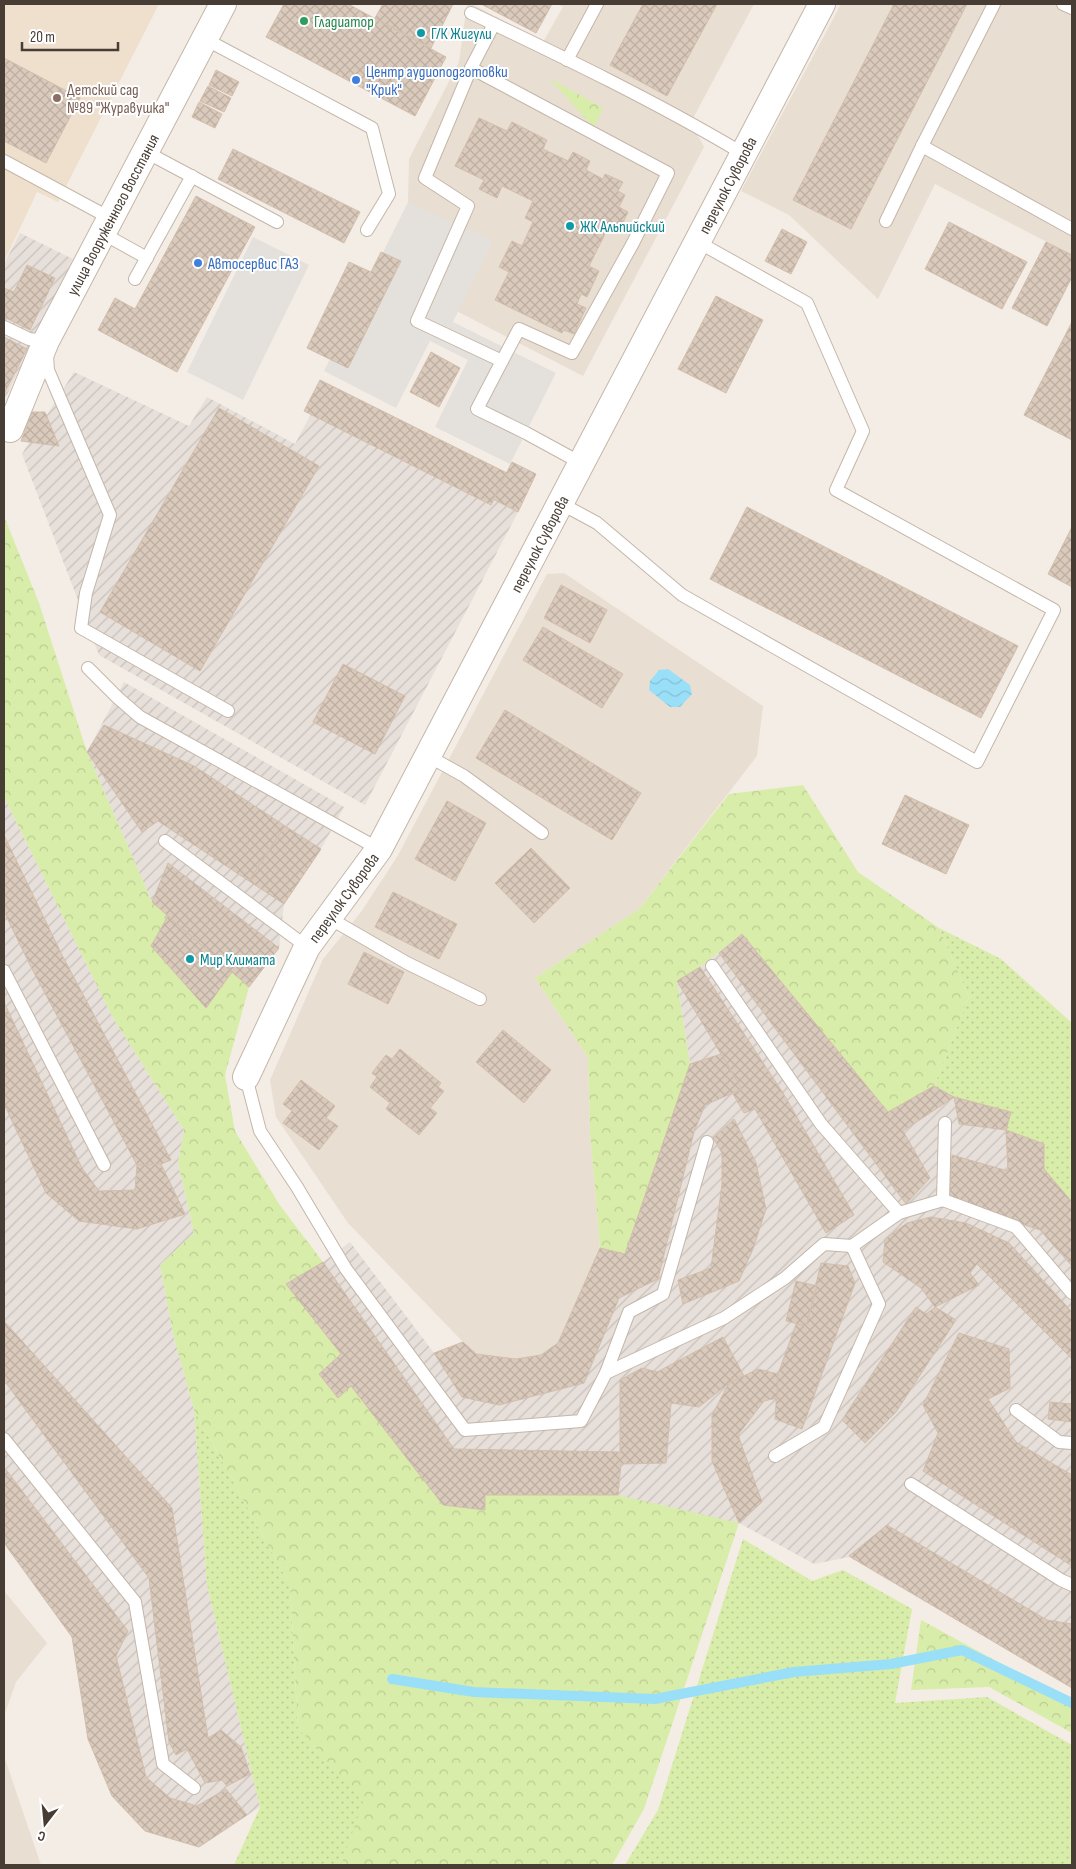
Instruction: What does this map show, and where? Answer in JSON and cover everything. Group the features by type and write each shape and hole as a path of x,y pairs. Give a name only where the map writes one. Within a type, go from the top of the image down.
{"street":[{"name":"улица Вооруженного Восстания","path":"10,429 46,341 223,4"},
{"name":"переулок Суворова","path":"246,1077 307,947 379,849 698,242 742,153 822,4"}],"lane":[{"path":"567,60 597,4"},
{"path":"886,221 994,4"},
{"path":"1063,4 1072,8"},
{"path":"471,13 691,122 742,153"},
{"path":"494,24 471,68 426,178 468,206 417,321 502,361"},
{"path":"205,39 372,128 389,194 367,230"},
{"path":"471,68 668,173 572,353 519,329 477,409 526,433 581,464"},
{"path":"922,146 1072,229"},
{"path":"146,152 277,222"},
{"path":"4,161 106,225 147,258"},
{"path":"135,279 192,176"},
{"path":"560,503 597,523 682,595 977,762 1054,610 836,490 863,431 807,303 698,242"},
{"path":"4,327 29,339 46,341 48,370 110,515 86,593 81,628 228,711"},
{"path":"88,668 140,717 379,849"},
{"path":"428,756 464,776 542,833"},
{"path":"165,841 307,947"},
{"path":"329,918 408,963 480,999"},
{"path":"712,966 821,1124 899,1213"},
{"path":"4,971 104,1165"},
{"path":"246,1077 260,1131 297,1187 346,1269 466,1430 581,1421 606,1373 629,1312 663,1294 707,1142"},
{"path":"943,1200 944,1123"},
{"path":"606,1373 724,1318 786,1278 824,1244 852,1246 899,1213 943,1200 1016,1227 1072,1293"},
{"path":"775,1456 824,1427 879,1304 852,1246"},
{"path":"1016,1410 1059,1442 1072,1444"},
{"path":"4,1439 135,1602 163,1764 194,1788"},
{"path":"911,1484 1053,1575 1072,1585"}],"shaded area":[{"name":"Детский сад №89 \"Журавушка\"","path":"4,4 159,4 58,202 37,192 4,262"},
{"path":"467,4 472,4 543,42 563,7 557,4 754,4 691,122 704,147 583,376 443,304 408,202 409,159 459,62"},
{"path":"841,4 1072,4 1072,255 935,184 878,299 789,215 741,191"},
{"path":"408,202 493,241 453,322 556,373 510,464 435,427 468,360 430,341 396,408 324,371"},
{"path":"20,233 73,259 4,401 4,264"},
{"path":"253,237 309,265 243,400 187,372"},
{"path":"74,372 189,426 207,397 295,444 311,414 490,505 493,499 518,512 365,805 99,655 22,454"},
{"path":"564,573 763,706 757,756 639,909 535,978 588,1057 590,1132 600,1248 558,1343 541,1355 516,1359 476,1354 348,1223 276,1117 270,1080 323,959 361,912 397,857 547,574"},
{"path":"124,682 344,807 321,849 284,904 279,948 249,987 152,902 87,752"},
{"path":"4,797 112,1016 184,1130 178,1163 194,1233 160,1265 173,1334 194,1410 207,1585 260,1807 199,1847 145,1831 112,1796 88,1739 72,1637 4,1543"},
{"path":"742,934 888,1111 934,1086 1011,1112 1072,1159 1072,1688 849,1557 814,1564 739,1523 485,1510 443,1505 351,1386 338,1398 319,1374 286,1284 323,1262 350,1242 434,1353 463,1342 477,1354 516,1359 541,1355 558,1343 600,1248 690,1064 677,981 700,967"},
{"path":"4,1591 47,1643 16,1682 4,1716"},
{"path":"4,1756 41,1865 4,1865"}],"green space":[{"path":"549,78 603,108 594,128"},
{"path":"4,516 39,603 87,752 152,902 249,987 225,1075 235,1131 279,1204 323,1262 286,1284 341,1354 319,1374 338,1398 351,1386 443,1505 485,1510 485,1495 618,1495 739,1523 644,1809 612,1865 341,1865 363,1802 298,1728 290,1585 194,1410 173,1334 160,1265 194,1233 178,1163 184,1130 112,1016 4,797"},
{"path":"803,785 858,872 939,928 969,997 934,1086 888,1112 742,934 700,967 677,981 690,1064 625,1254 600,1248 590,1132 588,1057 535,978 639,909 729,794"},
{"path":"939,928 1001,959 1072,1023 1072,1202 1044,1169 1044,1144 1006,1130 1011,1112 954,1097 934,1086 969,997"},
{"path":"194,1410 290,1585 298,1728 364,1802 341,1865 234,1865 260,1807 207,1585"},
{"path":"743,1539 812,1581 843,1570 912,1609 895,1703 987,1697 1072,1745 1072,1865 625,1865 658,1810"},
{"path":"921,1620 1072,1702 1072,1733 989,1687 911,1690"}],"water":[{"path":"668,669 690,685 692,694 680,707 670,707 649,690 650,681 659,670"}],"building":[{"path":"284,4 348,4 446,57 415,116 266,37"},
{"name":"Г/К Жигули","path":"383,4 453,4 431,48 375,18"},
{"name":"Г/К Жигули","path":"481,4 552,4 536,33"},
{"path":"643,4 717,4 667,96 610,65"},
{"path":"894,4 967,4 851,229 793,200"},
{"path":"4,58 80,98 46,163 4,141"},
{"path":"216,70 239,82 232,96 209,85"},
{"path":"208,86 231,98 224,112 200,101"},
{"path":"199,102 222,114 215,128 192,117"},
{"name":"ЖК Альпийский","path":"479,118 507,131 512,122 547,140 543,149 568,161 573,152 590,161 586,170 603,179 605,174 623,182 618,191 625,195 619,207 628,212 620,229 610,224 589,266 599,271 587,297 581,294 577,304 586,308 574,334 564,330 562,333 495,300 509,272 499,267 512,241 522,246 533,222 525,218 533,201 502,186 497,198 479,189 484,180 455,166"},
{"path":"233,149 360,212 344,243 218,179"},
{"name":"Автосервис ГАЗ","path":"196,196 255,227 177,372 98,330 115,298 135,309"},
{"path":"949,222 1027,262 1002,309 925,269"},
{"path":"782,229 807,242 791,274 765,261"},
{"path":"1046,242 1072,255 1072,277 1047,326 1012,308"},
{"path":"381,252 401,261 348,368 307,348 349,262 371,272"},
{"path":"27,265 55,278 30,330 4,317 4,288 14,292"},
{"path":"716,296 763,320 726,393 678,369"},
{"path":"1072,322 1072,440 1024,415"},
{"path":"4,337 27,349 4,394"},
{"path":"431,352 460,368 439,407 410,392"},
{"path":"320,380 507,473 491,505 304,411"},
{"path":"219,408 319,466 200,671 100,612"},
{"path":"32,412 45,412 59,446 21,441"},
{"path":"512,462 536,474 518,512 493,499"},
{"path":"747,507 1018,646 981,718 710,579"},
{"path":"1072,527 1072,587 1048,574"},
{"path":"561,585 607,610 590,643 544,618"},
{"path":"543,627 623,674 602,708 523,660"},
{"path":"343,664 405,696 375,754 313,722"},
{"path":"505,710 641,793 612,840 476,758"},
{"path":"104,725 194,766 285,826 249,881 158,821 142,832 87,752"},
{"path":"905,795 969,825 946,874 882,844"},
{"path":"447,801 486,823 455,881 415,859"},
{"path":"285,826 321,849 284,904 249,881"},
{"path":"4,835 62,955 171,1160 161,1164 137,1165 32,969 4,912"},
{"path":"531,848 570,888 534,923 495,883"},
{"path":"168,863 279,948 249,987 152,902"},
{"path":"393,892 457,924 439,959 375,927"},
{"name":"Мир Климата","path":"168,916 232,972 206,1008 151,946"},
{"path":"742,934 888,1112 934,1086 954,1097 903,1131 930,1178 906,1204 719,953"},
{"path":"364,952 404,972 388,1004 348,984"},
{"path":"700,967 783,1093 854,1215 826,1233 755,1109 744,1113 733,1094 742,1089 677,981"},
{"path":"4,1002 82,1168 99,1191 135,1190 137,1165 161,1164 185,1214 137,1229 79,1221 46,1193 4,1104"},
{"path":"503,1030 551,1070 524,1103 476,1062"},
{"path":"400,1049 441,1083 438,1087 444,1091 430,1108 437,1113 419,1135 386,1109 390,1103 370,1087 377,1077 372,1073 386,1055 392,1059"},
{"path":"721,1054 742,1089 705,1105 694,1132 658,1279 619,1298 584,1383 499,1405 462,1397 434,1353 463,1342 476,1354 516,1359 541,1355 558,1343 600,1248 625,1254 690,1064"},
{"path":"301,1080 335,1106 326,1118 338,1126 319,1150 283,1123 292,1111 283,1104"},
{"path":"954,1097 1011,1112 1006,1130 959,1124"},
{"path":"734,1119 756,1163 766,1209 753,1249 739,1281 683,1304 678,1280 711,1268 722,1184 722,1153 713,1138"},
{"path":"1006,1130 1044,1144 1044,1169 1072,1202 1072,1266 1040,1230 949,1200 952,1155 1008,1171"},
{"path":"931,1217 966,1223 1009,1243 1072,1312 1072,1359 977,1264 970,1273 979,1285 935,1307 921,1288 883,1262 885,1239 907,1223"},
{"path":"323,1262 454,1449 620,1452 620,1380 642,1368 657,1372 723,1337 744,1376 729,1383 699,1407 671,1403 666,1463 621,1464 618,1495 485,1495 485,1510 443,1505 351,1386 338,1398 319,1374 341,1354 286,1284"},
{"path":"821,1263 848,1266 855,1283 802,1429 775,1419 778,1374 796,1324 806,1326"},
{"path":"796,1281 817,1286 806,1326 786,1321"},
{"path":"916,1307 926,1314 935,1307 956,1320 896,1412 865,1443 842,1420"},
{"path":"4,1321 172,1508 208,1738 221,1730 241,1747 250,1774 227,1786 222,1780 205,1783 187,1749 176,1755 169,1742 149,1578 6,1383 4,1384"},
{"path":"959,1333 1009,1349 1010,1388 988,1399 1016,1442 1072,1475 1072,1566 923,1471 938,1433 923,1405"},
{"path":"758,1369 778,1374 777,1398 764,1401 738,1435 762,1502 739,1523 712,1461 712,1415 729,1383"},
{"path":"1050,1402 1072,1404 1072,1422 1048,1419"},
{"path":"4,1467 128,1631 116,1656 146,1777 170,1798 197,1806 226,1789 247,1815 199,1847 145,1831 112,1796 88,1739 72,1637 4,1543"},
{"path":"887,1525 1047,1620 1072,1624 1072,1688 849,1556"}],"waterway":[{"path":"392,1679 474,1692 655,1699 794,1672 891,1664 962,1650 1072,1703"}],"place":[{"name":"Гладиатор","path":"304,21"},
{"name":"Г/К Жигули","path":"421,33"},
{"name":"Центр аудиоподготовки \"Крик\"","path":"356,80"},
{"name":"Детский сад №89 \"Журавушка\"","path":"57,98"},
{"name":"ЖК Альпийский","path":"570,226"},
{"name":"Автосервис ГАЗ","path":"198,263"},
{"name":"Мир Климата","path":"190,959"}]}
